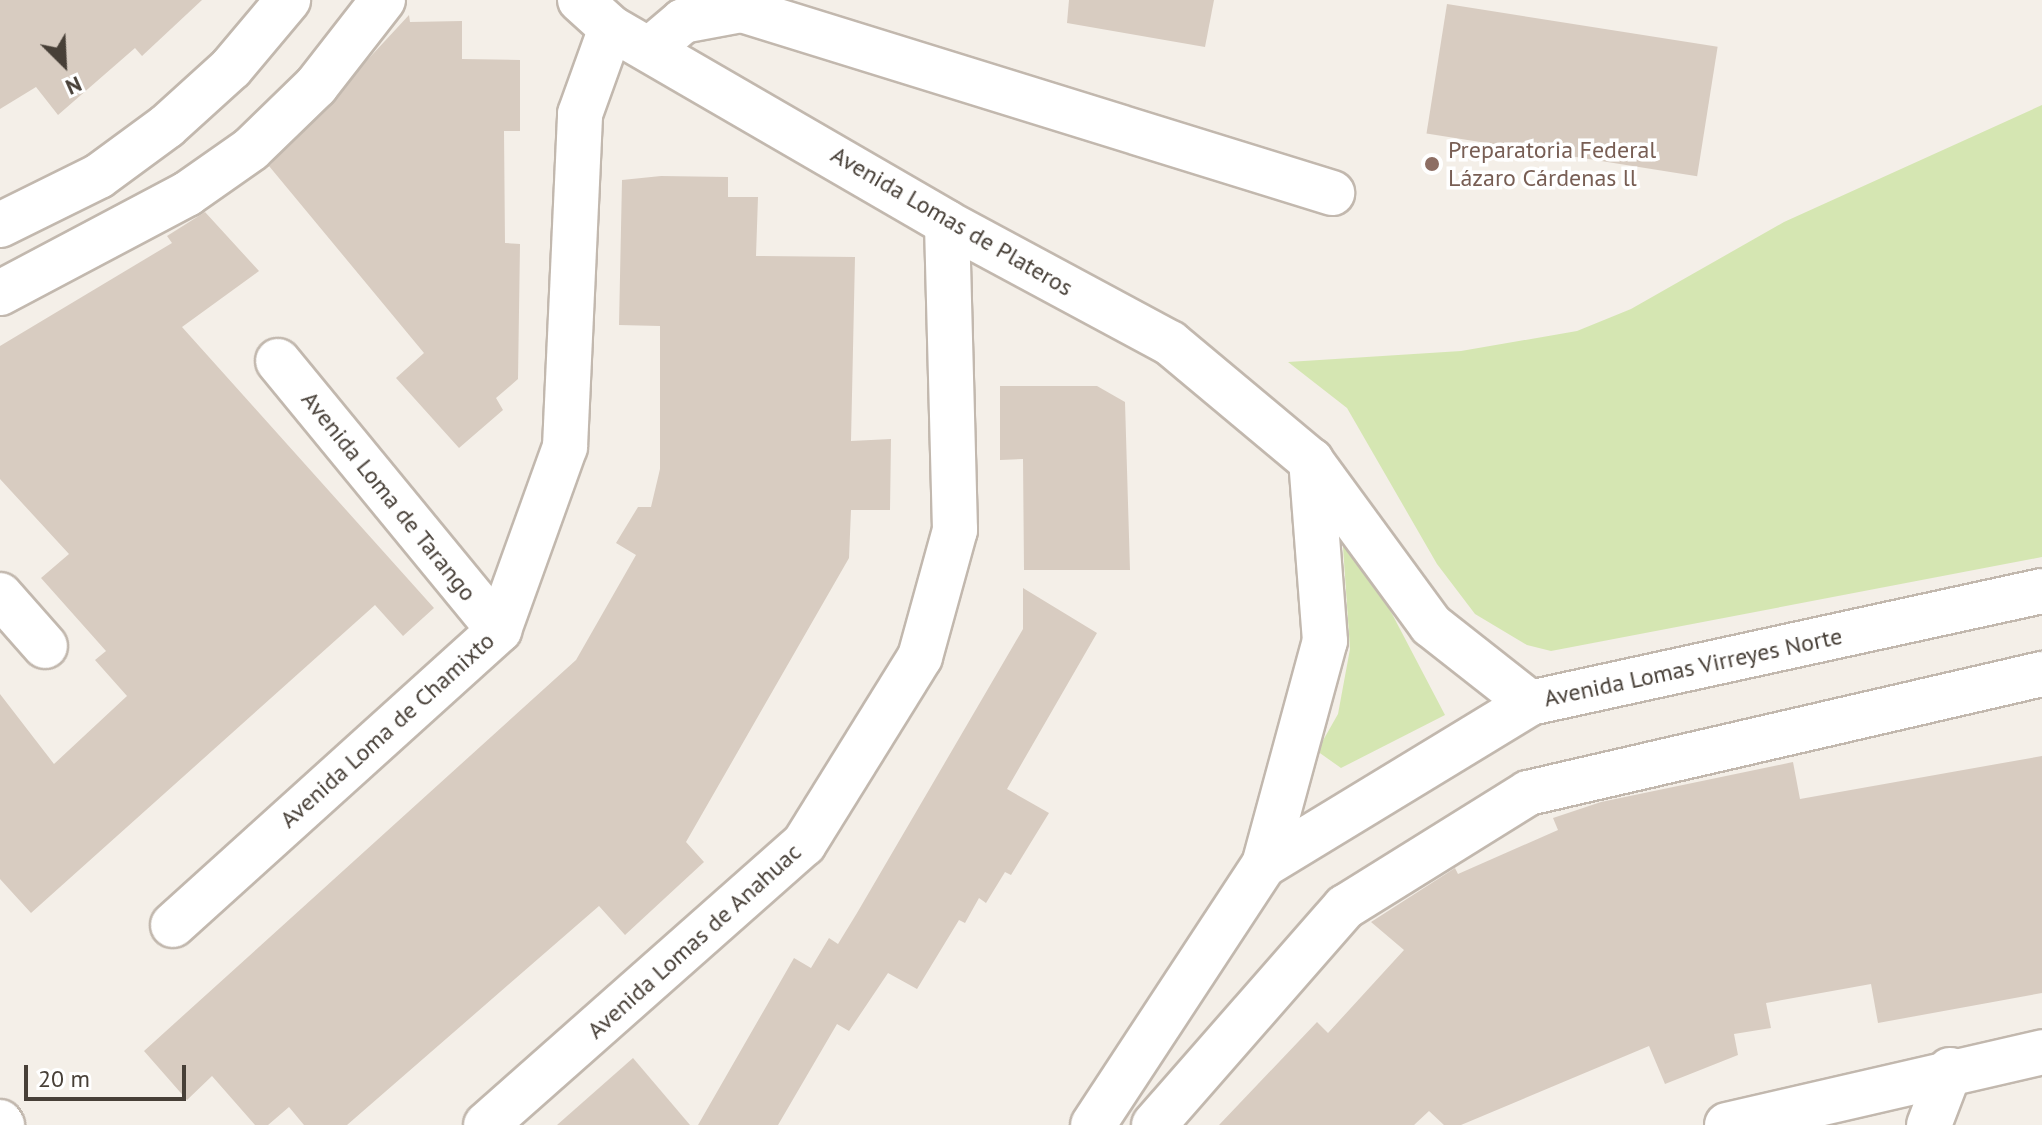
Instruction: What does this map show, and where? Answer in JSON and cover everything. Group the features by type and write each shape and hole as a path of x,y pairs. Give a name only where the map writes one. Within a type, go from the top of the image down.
{"street":[{"path":"0,225 99,176 167,126 231,68 288,0"},
{"path":"0,293 187,194 251,149 316,86 383,0"},
{"path":"650,49 683,21 742,10 1332,193"},
{"name":"Avenida Lomas de Plateros","path":"596,14 650,49 947,223 1170,343 1311,461 1431,625 1530,703"},
{"name":"Avenida Loma de Chamixto","path":"173,925 499,630 565,447 580,114 596,14"},
{"name":"Avenida Lomas de Anahuac","path":"486,1125 804,844 920,657 955,530 947,223"},
{"name":"Avenida Loma de Tarango","path":"278,361 499,630"},
{"path":"1264,865 1325,641 1311,461"},
{"name":"Avenida Lomas Virreyes Norte","path":"1093,1125 1264,865 1530,703 2042,591"},
{"path":"0,595 45,646"},
{"path":"1154,1125 1345,907 1528,793 2042,674"},
{"path":"1727,1125 1950,1070 2042,1052"},
{"path":"1929,1125 1950,1070"}],"green space":[{"path":"2042,105 2042,557 1551,651 1527,645 1475,614 1437,564 1347,408 1288,362 1461,351 1577,331 1631,309 1784,222"},
{"path":"1342,532 1357,547 1445,715 1341,768 1317,751 1338,714 1350,649"}],"building":[{"path":"0,0 202,0 142,56 135,48 58,115 36,87 0,109"},
{"path":"1069,0 1214,0 1205,47 1067,23"},
{"path":"1447,4 1718,47 1697,176 1427,133"},
{"path":"409,15 410,22 462,21 462,59 520,60 520,131 504,131 505,243 520,244 518,379 496,398 503,410 459,448 396,378 424,353 269,166"},
{"path":"661,176 728,177 728,197 758,197 756,256 855,257 851,441 891,439 890,510 851,510 849,558 686,842 704,862 625,935 599,906 347,1125 304,1125 289,1107 268,1125 255,1125 212,1076 187,1100 144,1051 576,660 636,555 616,543 638,507 651,507 660,469 660,326 619,325 622,180"},
{"path":"205,212 259,271 182,327 434,608 403,636 375,605 31,913 0,879 0,694 54,764 127,696 95,660 106,651 41,578 69,554 0,479 0,346 172,243 167,236"},
{"path":"1000,386 1097,386 1125,402 1130,570 1024,570 1023,459 1000,460"},
{"path":"1023,588 1097,633 1007,789 1049,813 1011,875 1005,872 986,903 979,898 965,923 959,920 917,989 888,973 849,1031 837,1024 778,1125 698,1125 794,958 811,968 829,938 838,944 857,913 1023,629"},
{"path":"2042,756 2042,993 1878,1023 1871,984 1766,1003 1771,1028 1734,1034 1738,1055 1665,1084 1649,1046 1461,1125 1444,1125 1429,1111 1414,1125 1219,1125 1317,1022 1328,1033 1404,950 1371,922 1455,868 1458,874 1558,830 1553,818 1601,802 1793,762 1800,799"},
{"path":"633,1058 690,1125 557,1125"}],"place":[{"name":"Preparatoria Federal Lázaro Cárdenas ll","path":"1432,164"}]}
